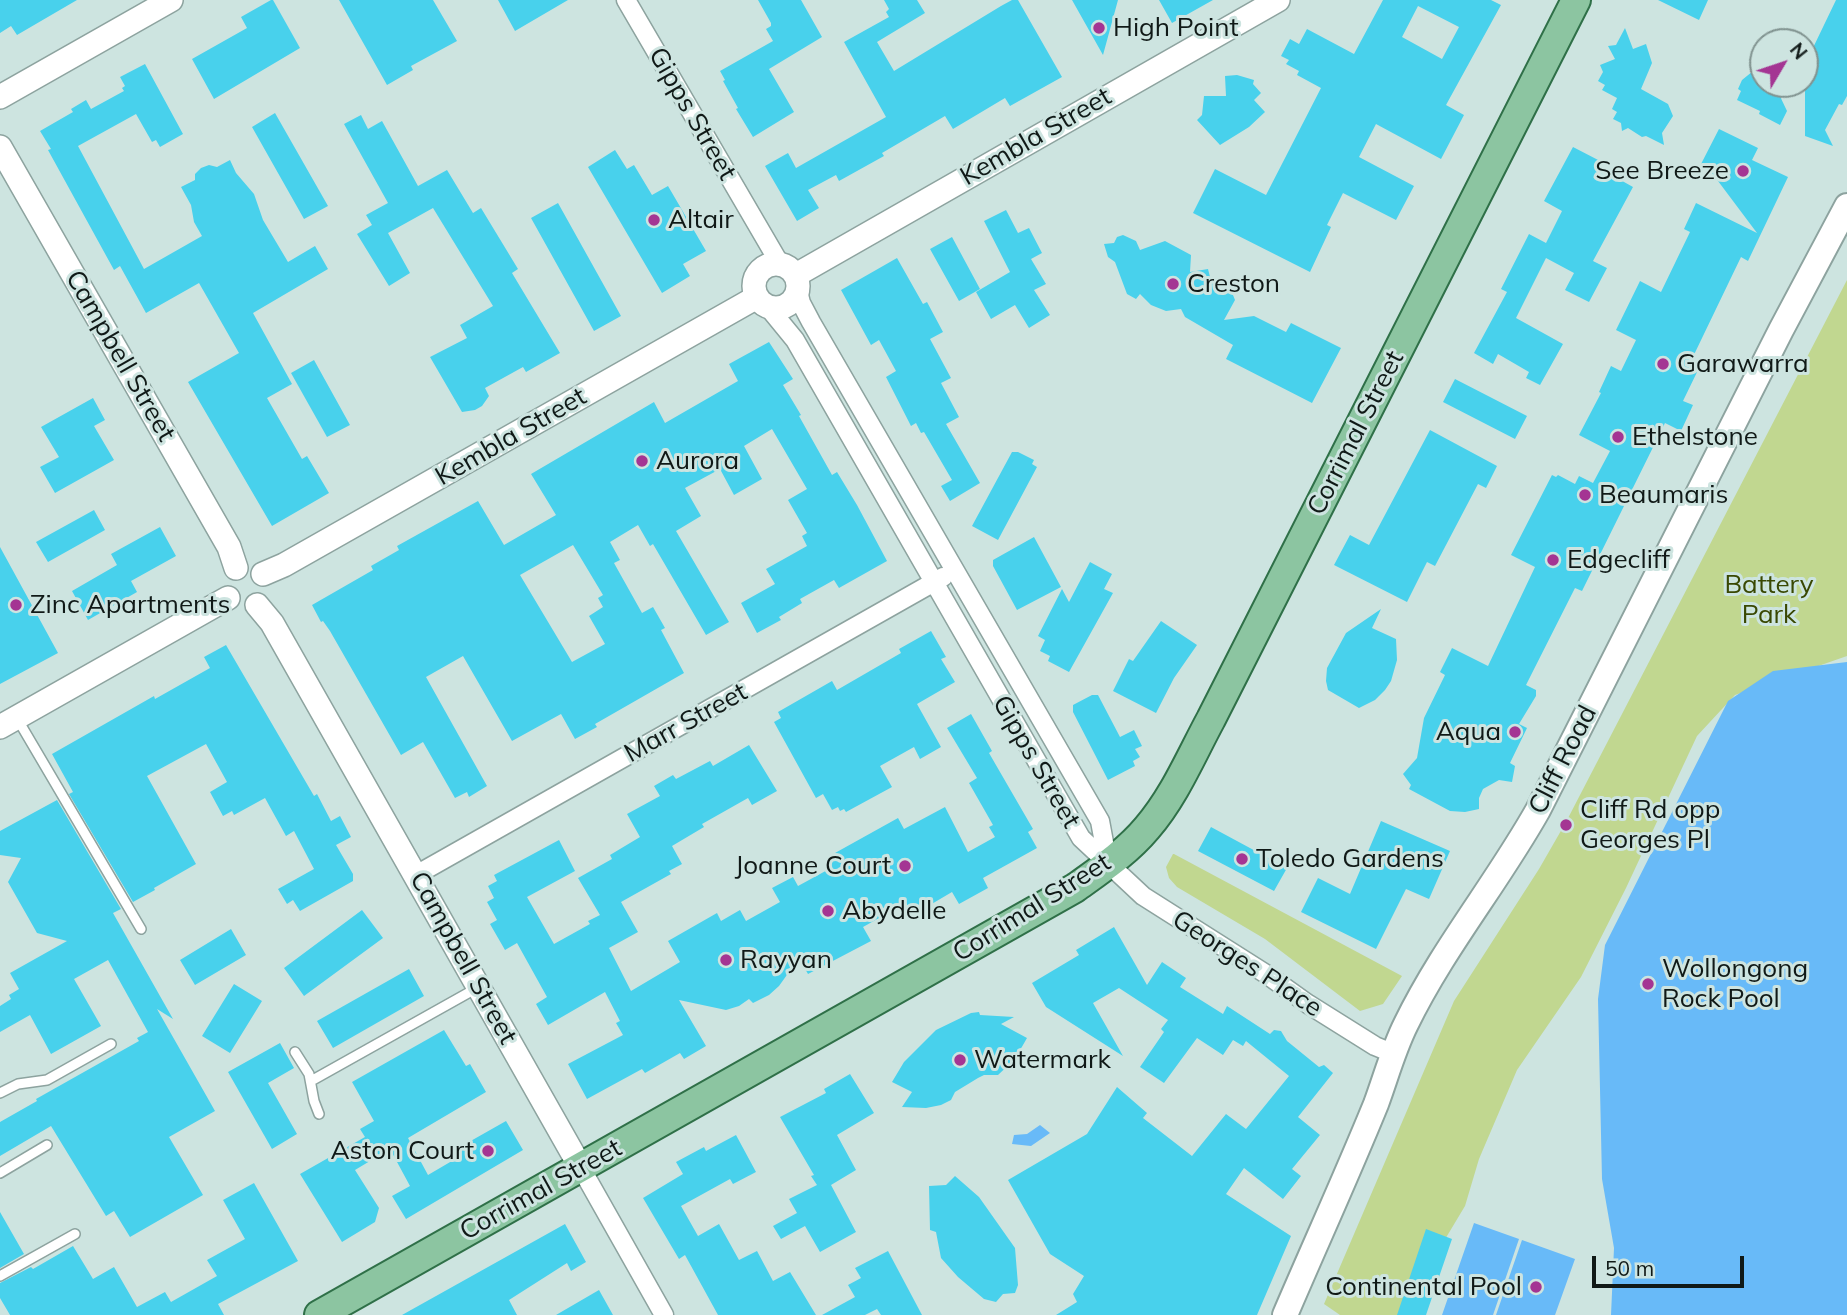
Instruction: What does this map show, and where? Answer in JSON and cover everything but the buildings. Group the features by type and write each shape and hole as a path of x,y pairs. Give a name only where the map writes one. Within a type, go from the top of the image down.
{"main road":[{"name":"Corrimal Street","path":"319,1315 1075,888 1108,864 1146,829 1177,784 1576,0"},
{"name":"Cliff Road","path":"1285,1315 1377,1101 1392,1053 1432,975 1515,850 1538,810 1781,330 1847,206"}],"street":[{"path":"0,97 172,0"},
{"name":"Gipps Street","path":"626,0 791,277 811,322 1100,821 1108,864"},
{"name":"Kembla Street","path":"791,277 1278,0"},
{"name":"Campbell Street","path":"0,146 229,547 236,568"},
{"path":"769,265 791,277 793,301 788,306 781,308 762,302 754,282 757,275 769,265"},
{"name":"Gipps Street","path":"762,302 795,340 1081,838 1108,864"},
{"name":"Kembla Street","path":"263,573 284,565 762,302"},
{"path":"253,566 267,579 267,593 257,605 240,607 228,598 225,583 236,568 253,566"},
{"name":"Marr Street","path":"416,875 956,570"},
{"path":"8,722 228,598"},
{"name":"Campbell Street","path":"257,605 272,623 664,1315"},
{"name":"Georges Place","path":"1108,864 1143,896 1308,1004 1375,1046 1392,1053"}],"lane":[{"path":"8,722 141,929"},
{"path":"311,1081 479,988"},
{"path":"0,1093 18,1083 47,1080 111,1044"},
{"path":"295,1052 311,1081 319,1114"},
{"path":"0,1173 47,1145"},
{"path":"0,1276 75,1234"}],"green space":[{"name":"Battery Park","path":"1847,280 1847,656 1735,695 1697,736 1581,977 1517,1070 1479,1159 1465,1206 1438,1251 1422,1315 1340,1315 1324,1304 1454,1001 1566,822"},
{"path":"1173,854 1402,976 1383,1004 1360,1011 1265,939 1177,887 1169,878 1166,867"}],"water":[{"path":"1847,662 1847,1315 1611,1315 1614,1248 1602,1179 1598,999 1605,945 1728,701 1773,671"},
{"path":"1040,1125 1050,1133 1031,1146 1012,1144 1014,1135 1027,1134"},
{"path":"1474,1223 1519,1239 1493,1315 1442,1315"},
{"name":"Continental Pool","path":"1522,1240 1575,1259 1555,1315 1496,1315"}],"place":[{"name":"High Point","path":"1099,28"},
{"name":"See Breeze","path":"1743,171"},
{"name":"Altair","path":"654,220"},
{"name":"Creston","path":"1173,284"},
{"name":"Garawarra","path":"1663,364"},
{"name":"Ethelstone","path":"1618,437"},
{"name":"Aurora","path":"642,461"},
{"name":"Beaumaris","path":"1585,495"},
{"name":"Edgecliff","path":"1553,560"},
{"name":"Zinc Apartments","path":"16,605"},
{"name":"Aqua","path":"1515,732"},
{"name":"Cliff Rd opp Georges Pl","path":"1566,825"},
{"name":"Toledo Gardens","path":"1242,859"},
{"name":"Joanne Court","path":"905,866"},
{"name":"Abydelle","path":"828,911"},
{"name":"Rayyan","path":"726,960"},
{"name":"Wollongong Rock Pool","path":"1648,984"},
{"name":"Watermark","path":"960,1060"},
{"name":"Aston Court","path":"488,1151"},
{"name":"Continental Pool","path":"1536,1287"}]}
